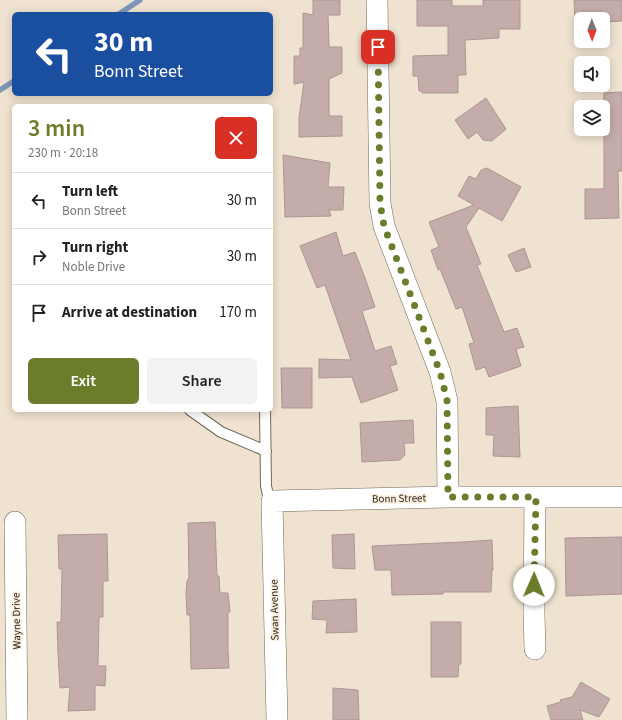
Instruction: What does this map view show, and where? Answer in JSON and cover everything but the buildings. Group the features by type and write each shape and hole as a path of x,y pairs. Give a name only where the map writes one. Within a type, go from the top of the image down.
{"street":[{"path":"377,0 380,203 384,226 440,372 447,400 448,497"},
{"name":"Bonn Street","path":"272,501 448,497 622,497"},
{"path":"535,648 534,606 536,497"},
{"name":"Swan Avenue","path":"272,501 277,720"},
{"name":"Wayne Drive","path":"15,522 17,720"}],"lane":[{"path":"193,412 221,432 266,451"},
{"path":"265,412 266,486 268,495 272,501"}],"waterway":[{"path":"122,12 140,0"},
{"path":"0,90 12,82"}],"route":[{"path":"378,47 380,203 384,226 440,372 447,400 448,497 536,497 534,585"}]}
